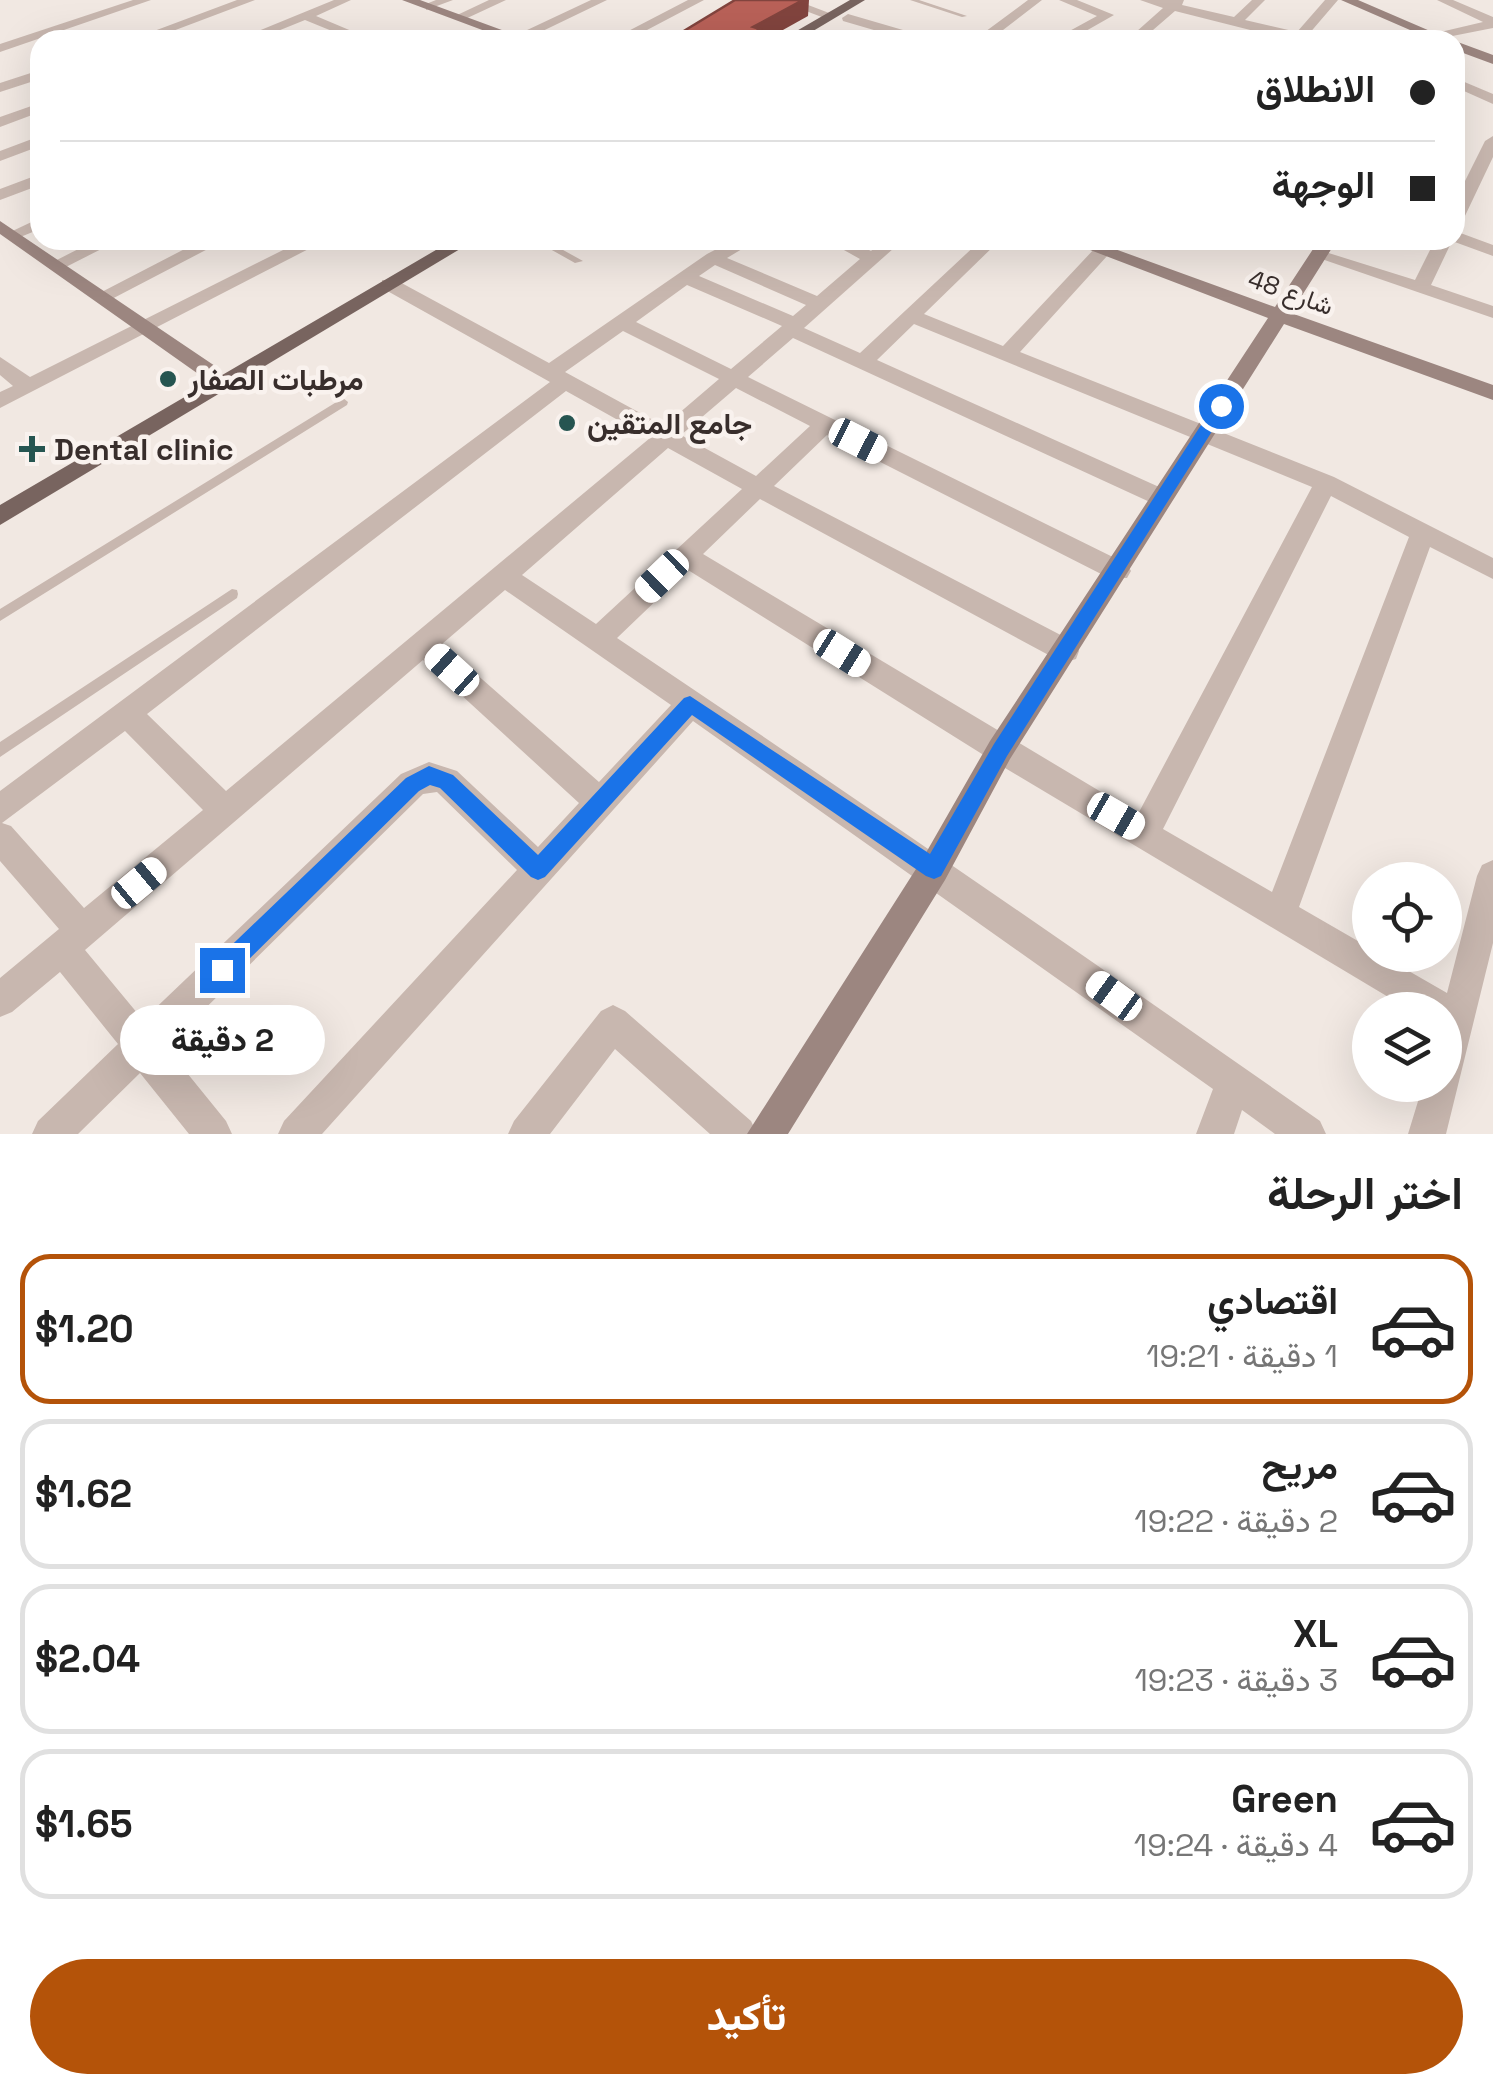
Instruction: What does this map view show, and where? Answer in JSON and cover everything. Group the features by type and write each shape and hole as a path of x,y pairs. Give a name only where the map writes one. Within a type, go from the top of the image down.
{"main road":[{"path":"806,30 859,0"},
{"path":"827,30 879,0"},
{"path":"0,497 421,250"},
{"path":"0,516 449,250"}],"street":[{"path":"53,30 145,0"},
{"path":"166,30 249,0"},
{"path":"275,30 346,0"},
{"path":"408,0 493,30"},
{"path":"430,7 447,0"},
{"path":"459,17 500,0"},
{"path":"536,30 601,0"},
{"path":"655,0 682,8"},
{"path":"638,30 698,0"},
{"path":"784,0 831,16"},
{"path":"995,30 1036,0"},
{"path":"1065,0 1108,15 1079,30"},
{"path":"1146,0 1176,3 1268,30"},
{"path":"1236,22 1258,0"},
{"path":"1310,30 1332,0"},
{"path":"1346,0 1419,30"},
{"path":"1443,0 1493,23"},
{"path":"1145,30 1176,3"},
{"path":"206,16 222,22"},
{"path":"306,16 341,30"},
{"path":"848,18 888,30"},
{"path":"1465,36 1493,23"},
{"path":"0,45 30,37"},
{"path":"1465,49 1493,60"},
{"path":"0,88 30,78"},
{"path":"1465,87 1493,100"},
{"path":"0,122 30,111"},
{"path":"1465,198 1493,141"},
{"path":"0,156 30,145"},
{"path":"0,196 30,183"},
{"path":"6,230 30,247"},
{"path":"1465,240 1493,251"},
{"path":"35,250 211,373"},
{"path":"56,265 88,250"},
{"path":"101,297 196,250"},
{"path":"0,402 298,250"},
{"path":"0,808 559,376 621,322 729,250"},
{"path":"856,250 872,258"},
{"path":"0,1000 504,576 882,250"},
{"path":"862,363 980,250"},
{"path":"766,1134 934,869 1000,750 1322,250"},
{"path":"1331,250 1420,288 1493,312"},
{"path":"1420,288 1439,250"},
{"path":"1007,354 1102,251"},
{"name":"شارع 48","path":"1102,251 1493,393"},
{"path":"713,258 819,304"},
{"path":"685,277 862,363 1160,497"},
{"path":"390,284 1066,652"},
{"path":"911,316 1201,436 1326,483 1493,569"},
{"path":"621,322 1118,571"},
{"path":"0,364 28,387"},
{"path":"596,640 825,424"},
{"path":"1145,833 1326,483"},
{"path":"1280,914 1423,532"},
{"path":"684,556 1000,750 1413,992"},
{"path":"504,576 934,869 1307,1134"},
{"path":"423,644 600,802"},
{"path":"297,1134 690,704"},
{"path":"126,714 225,810"},
{"path":"51,1134 412,784 429,776 446,781 538,869"},
{"path":"0,837 141,1049 213,1134"},
{"path":"1456,992 1493,876"},
{"path":"526,1134 612,1023 738,1134"},
{"path":"1215,1134 1234,1081"},
{"path":"1428,1134 1436,1102"}],"lane":[{"path":"913,0 964,16"},
{"path":"557,250 578,261"},
{"path":"0,616 343,402"},
{"path":"0,750 232,594"}],"building":[{"path":"735,0 803,0 753,27 758,30 686,30"}],"place":[{"name":"مرطبات الصفار","path":"168,379"},
{"name":"جامع المتقين","path":"567,423"},
{"name":"Dental clinic","path":"32,449"}],"route":[{"path":"222,970 412,784 429,776 446,781 538,869 690,704 934,869 1000,750 1221,406"}]}
